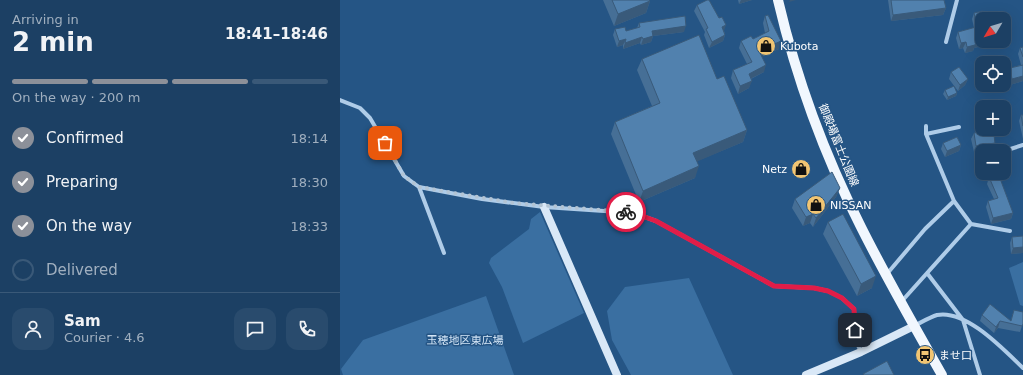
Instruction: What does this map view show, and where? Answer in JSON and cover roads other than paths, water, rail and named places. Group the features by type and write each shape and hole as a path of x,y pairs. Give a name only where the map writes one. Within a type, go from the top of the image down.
{"main road":[{"name":"御殿場富士公園線","path":"778,0 804,88 821,136 860,226 886,276 942,375"}],"street":[{"path":"946,42 957,0"},
{"path":"340,100 360,108 370,118 404,176 419,187 482,199 544,207 634,213 656,221 774,286 814,288 828,291 842,298 854,309 855,338 861,352"},
{"path":"926,126 926,134 954,201 971,224 1010,231"},
{"path":"926,134 959,127"},
{"path":"1011,149 1023,145"},
{"path":"419,187 444,253"},
{"path":"886,276 925,229 954,201"},
{"path":"544,207 617,375"},
{"path":"901,303 971,224"},
{"path":"927,273 963,320 980,375"},
{"path":"806,375 861,352 938,315 952,316 963,320 989,336 1023,368"}],"place":[{"name":"Kubota","path":"766,46"},
{"name":"Netz","path":"801,169"},
{"name":"NISSAN","path":"816,205"},
{"name":"ませ口","path":"925,355"}],"park label":[{"name":"玉穂地区東広場","path":"465,340"}]}
